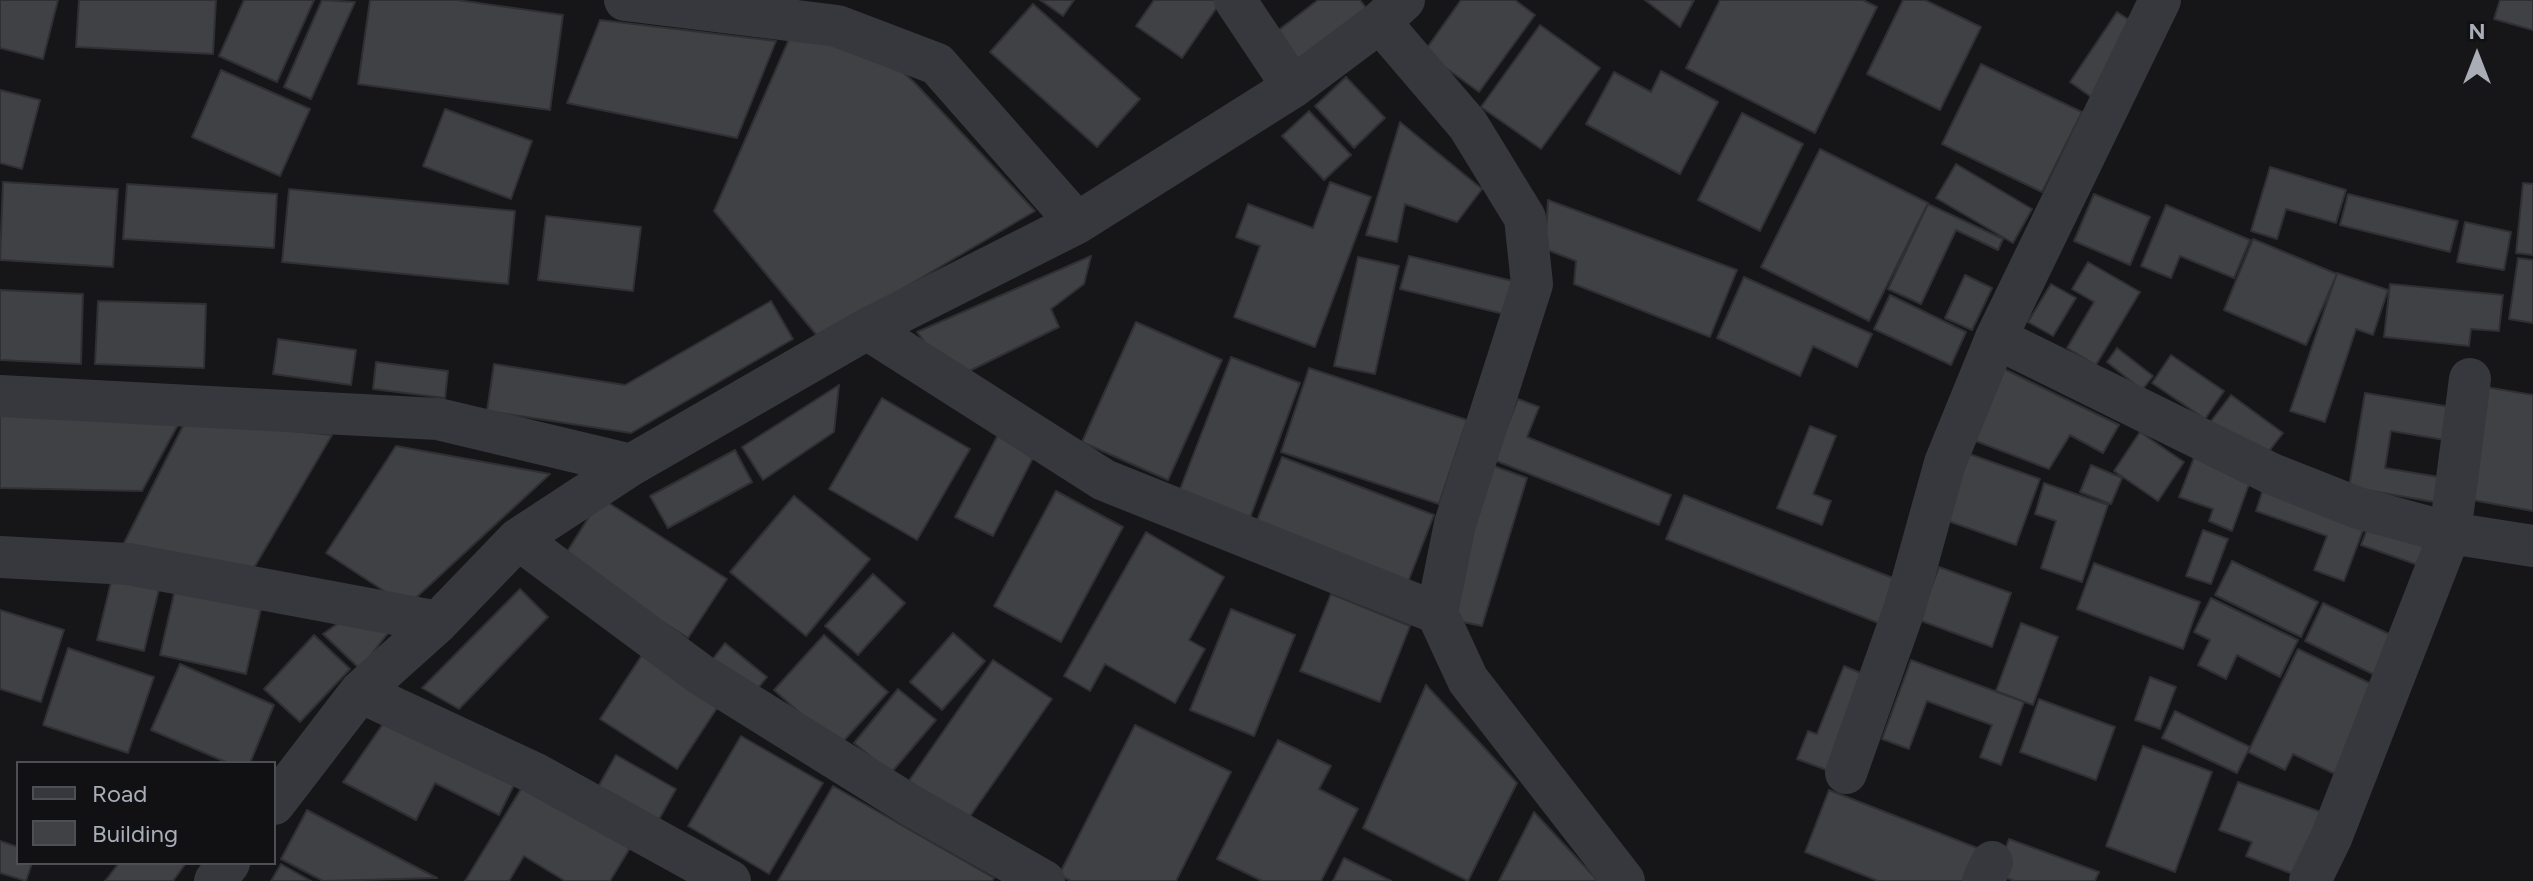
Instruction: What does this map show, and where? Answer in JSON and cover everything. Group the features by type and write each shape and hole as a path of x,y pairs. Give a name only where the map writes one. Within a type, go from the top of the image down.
{"street":[{"path":"625,0 837,26 937,64 1077,223"},
{"path":"1235,0 1293,87"},
{"path":"1846,773 1905,607 1945,463 1996,338 2160,0"},
{"path":"276,801 360,692 438,622 518,539 631,465 867,329 1077,223 1293,87 1392,11 1525,218 1532,284 1455,524 1437,613 1468,680 1624,881"},
{"path":"867,329 1104,480 1437,613"},
{"path":"1996,338 2272,474 2358,508 2450,533 2533,546"},
{"path":"2310,881 2331,838 2450,533 2470,379"},
{"path":"0,396 438,419 631,465"},
{"path":"518,539 700,674 910,805 1044,881"},
{"path":"0,557 128,564 438,622"},
{"path":"360,692 534,773 730,881"},
{"path":"215,881 227,865"}],"building":[{"path":"0,0 58,0 43,59 0,48"},
{"path":"79,0 216,0 213,54 76,47"},
{"path":"244,0 314,0 277,82 219,56"},
{"path":"322,0 355,2 311,99 284,87"},
{"path":"370,0 457,0 563,15 550,110 358,84"},
{"path":"1040,0 1074,0 1063,16"},
{"path":"1154,0 1216,0 1220,3 1182,58 1136,26"},
{"path":"1318,0 1360,0 1367,9 1299,61 1276,32"},
{"path":"1461,0 1515,0 1535,15 1479,92 1424,52"},
{"path":"1645,0 1694,0 1680,27"},
{"path":"1720,0 1863,0 1877,7 1815,133 1686,68"},
{"path":"1903,0 1925,0 1981,27 1940,110 1867,74"},
{"path":"2500,0 2533,0 2533,30 2494,19"},
{"path":"1033,4 1140,99 1097,147 990,52"},
{"path":"2117,12 2142,28 2094,99 2070,82"},
{"path":"600,20 776,41 737,138 567,103"},
{"path":"1540,25 1600,68 1541,149 1481,107"},
{"path":"790,37 883,55 914,82 1035,211 819,338 714,211"},
{"path":"1981,64 2082,112 2042,192 1942,144"},
{"path":"221,70 310,109 280,176 192,137"},
{"path":"1661,71 1718,102 1680,174 1586,124 1614,72 1651,92"},
{"path":"1346,77 1385,118 1354,148 1315,106"},
{"path":"0,90 40,100 22,169 0,163"},
{"path":"445,109 532,141 511,199 423,166"},
{"path":"1309,111 1351,155 1324,180 1282,136"},
{"path":"1742,113 1803,144 1760,231 1698,200"},
{"path":"1400,122 1482,189 1457,222 1405,204 1397,242 1366,235"},
{"path":"1820,149 1928,203 1869,321 1761,267"},
{"path":"1956,164 2032,209 2013,243 1936,198"},
{"path":"2270,167 2346,190 2336,223 2286,209 2277,239 2251,231"},
{"path":"3,182 118,189 113,267 0,260"},
{"path":"1330,182 1371,197 1315,347 1234,317 1260,246 1236,237 1248,204 1313,228"},
{"path":"2523,183 2533,184 2533,255 2516,253"},
{"path":"127,184 277,194 274,248 123,239"},
{"path":"289,189 515,211 508,284 282,262"},
{"path":"2094,194 2150,217 2130,265 2074,241"},
{"path":"2348,194 2458,221 2450,252 2340,225"},
{"path":"1548,200 1737,270 1710,337 1574,284 1576,261 1545,249"},
{"path":"1928,204 2003,239 1998,250 1956,230 1921,304 1888,289"},
{"path":"2166,205 2250,240 2234,278 2180,256 2171,278 2141,266"},
{"path":"546,216 641,227 633,291 538,280"},
{"path":"2465,222 2511,232 2504,270 2457,262"},
{"path":"2253,239 2337,274 2306,345 2224,310"},
{"path":"1091,256 1084,284 1051,309 1059,327 953,379 917,332"},
{"path":"1409,256 1517,282 1508,315 1400,289"},
{"path":"1358,257 1399,266 1375,374 1334,366"},
{"path":"2518,258 2533,260 2533,323 2509,319"},
{"path":"2088,262 2140,292 2096,365 2067,348 2094,302 2072,289"},
{"path":"2337,273 2388,290 2373,335 2356,329 2325,422 2290,411"},
{"path":"1965,275 1992,288 1972,330 1945,318"},
{"path":"1744,277 1872,334 1857,367 1813,346 1800,376 1717,338"},
{"path":"2051,284 2076,298 2053,336 2028,322"},
{"path":"2390,284 2503,295 2499,331 2471,329 2469,346 2384,337"},
{"path":"0,290 83,294 81,364 0,360"},
{"path":"1890,295 1966,332 1951,365 1874,329"},
{"path":"98,301 206,304 204,368 95,364"},
{"path":"771,301 793,339 631,433 487,411 494,364 625,385"},
{"path":"1136,322 1222,360 1168,480 1082,442"},
{"path":"278,339 356,350 351,385 273,374"},
{"path":"2117,348 2153,376 2142,390 2107,362"},
{"path":"2171,355 2224,391 2205,419 2152,383"},
{"path":"1231,357 1300,383 1250,518 1179,492"},
{"path":"376,362 448,371 445,398 373,389"},
{"path":"1309,368 1467,420 1439,504 1281,452"},
{"path":"2002,368 2119,425 2103,453 2070,435 2049,469 1973,440"},
{"path":"839,385 834,432 763,480 742,447"},
{"path":"2480,386 2533,395 2533,511 2461,498"},
{"path":"2365,393 2451,407 2445,440 2391,431 2385,468 2439,477 2434,502 2349,487"},
{"path":"2231,395 2283,433 2260,463 2208,425"},
{"path":"882,398 970,449 917,540 829,489"},
{"path":"1518,399 1539,407 1527,437 1671,495 1659,525 1494,460"},
{"path":"0,415 180,421 142,491 0,488"},
{"path":"186,420 332,435 248,578 123,545"},
{"path":"1810,426 1836,436 1813,494 1831,501 1822,525 1777,508"},
{"path":"2140,432 2184,462 2158,501 2114,471"},
{"path":"999,433 1036,452 993,536 955,517"},
{"path":"396,446 550,474 407,606 326,553"},
{"path":"735,450 752,482 668,528 650,496"},
{"path":"1958,450 2040,479 2016,545 1934,516"},
{"path":"2195,455 2252,476 2232,531 2209,521 2213,509 2179,497"},
{"path":"1282,457 1434,515 1406,587 1254,528"},
{"path":"1491,465 1527,478 1482,626 1448,619"},
{"path":"2091,465 2122,478 2111,504 2080,492"},
{"path":"2266,480 2368,517 2344,581 2314,570 2327,536 2256,511"},
{"path":"2044,483 2108,505 2082,582 2041,568 2056,521 2035,514"},
{"path":"1056,491 1123,527 1061,642 994,606"},
{"path":"1684,495 1908,584 1891,628 1666,539"},
{"path":"794,496 870,559 806,636 730,572"},
{"path":"601,498 727,579 688,638 563,558"},
{"path":"2373,514 2443,540 2432,570 2361,545"},
{"path":"2203,530 2228,539 2211,584 2186,576"},
{"path":"1146,532 1224,577 1189,640 1205,649 1175,703 1105,664 1090,691 1064,676"},
{"path":"2232,561 2318,602 2301,637 2215,595"},
{"path":"2094,563 2200,602 2183,649 2077,609"},
{"path":"1939,567 2011,593 1992,647 1919,620"},
{"path":"113,574 160,585 144,651 97,640"},
{"path":"873,574 905,603 858,655 825,626"},
{"path":"176,585 262,604 246,674 160,655"},
{"path":"520,589 548,617 459,709 422,688"},
{"path":"1331,594 1410,626 1380,702 1300,671"},
{"path":"2211,598 2298,640 2280,677 2237,655 2226,679 2198,665 2210,640 2194,632"},
{"path":"2323,603 2402,640 2383,679 2305,641"},
{"path":"1231,609 1295,635 1254,736 1190,710"},
{"path":"0,610 64,630 41,702 0,689"},
{"path":"348,616 395,624 360,669 323,634"},
{"path":"2021,623 2058,637 2033,705 1996,691"},
{"path":"953,633 985,661 942,710 910,682"},
{"path":"314,635 350,669 300,722 264,689"},
{"path":"824,635 888,692 838,747 774,690"},
{"path":"725,643 767,677 751,697 709,664"},
{"path":"68,648 154,677 128,753 43,725"},
{"path":"646,649 723,699 677,769 600,719"},
{"path":"2298,649 2378,687 2335,774 2293,754 2285,770 2248,752"},
{"path":"993,660 1052,699 964,825 906,785"},
{"path":"1911,660 2024,702 2001,765 1980,757 1992,725 1927,701 1909,749 1882,739"},
{"path":"180,664 274,705 251,761 223,761 151,730"},
{"path":"1844,666 1870,677 1832,772 1797,759 1808,731 1817,734"},
{"path":"2150,677 2176,687 2160,729 2135,720"},
{"path":"1426,685 1517,783 1468,881 1363,828"},
{"path":"898,689 936,720 891,773 854,743"},
{"path":"2039,699 2115,727 2096,780 2020,752"},
{"path":"2175,711 2250,747 2237,773 2162,738"},
{"path":"385,721 515,783 499,815 435,783 416,820 343,782"},
{"path":"1135,725 1231,772 1176,881 1071,881 1059,875"},
{"path":"741,736 823,783 769,874 688,826"},
{"path":"1278,740 1331,766 1319,789 1358,809 1321,881 1262,881 1217,859"},
{"path":"2143,746 2212,772 2175,872 2106,846"},
{"path":"616,755 676,789 653,830 593,796"},
{"path":"2238,782 2321,812 2298,876 2246,856 2252,842 2219,830"},
{"path":"524,784 630,848 610,881 565,881 524,856 509,881 465,881"},
{"path":"833,786 994,878 992,881 778,881"},
{"path":"1829,790 1985,851 1973,881 1878,881 1805,852"},
{"path":"307,810 437,878 323,881 281,859"},
{"path":"1534,812 1598,881 1499,881"},
{"path":"2009,839 2099,872 2095,881 2014,881 1996,874"},
{"path":"0,841 16,846 16,865 31,865 26,881 0,873"},
{"path":"1344,858 1391,881 1333,881"},
{"path":"281,864 311,881 271,881"},
{"path":"117,865 185,865 173,881 105,881"}]}
